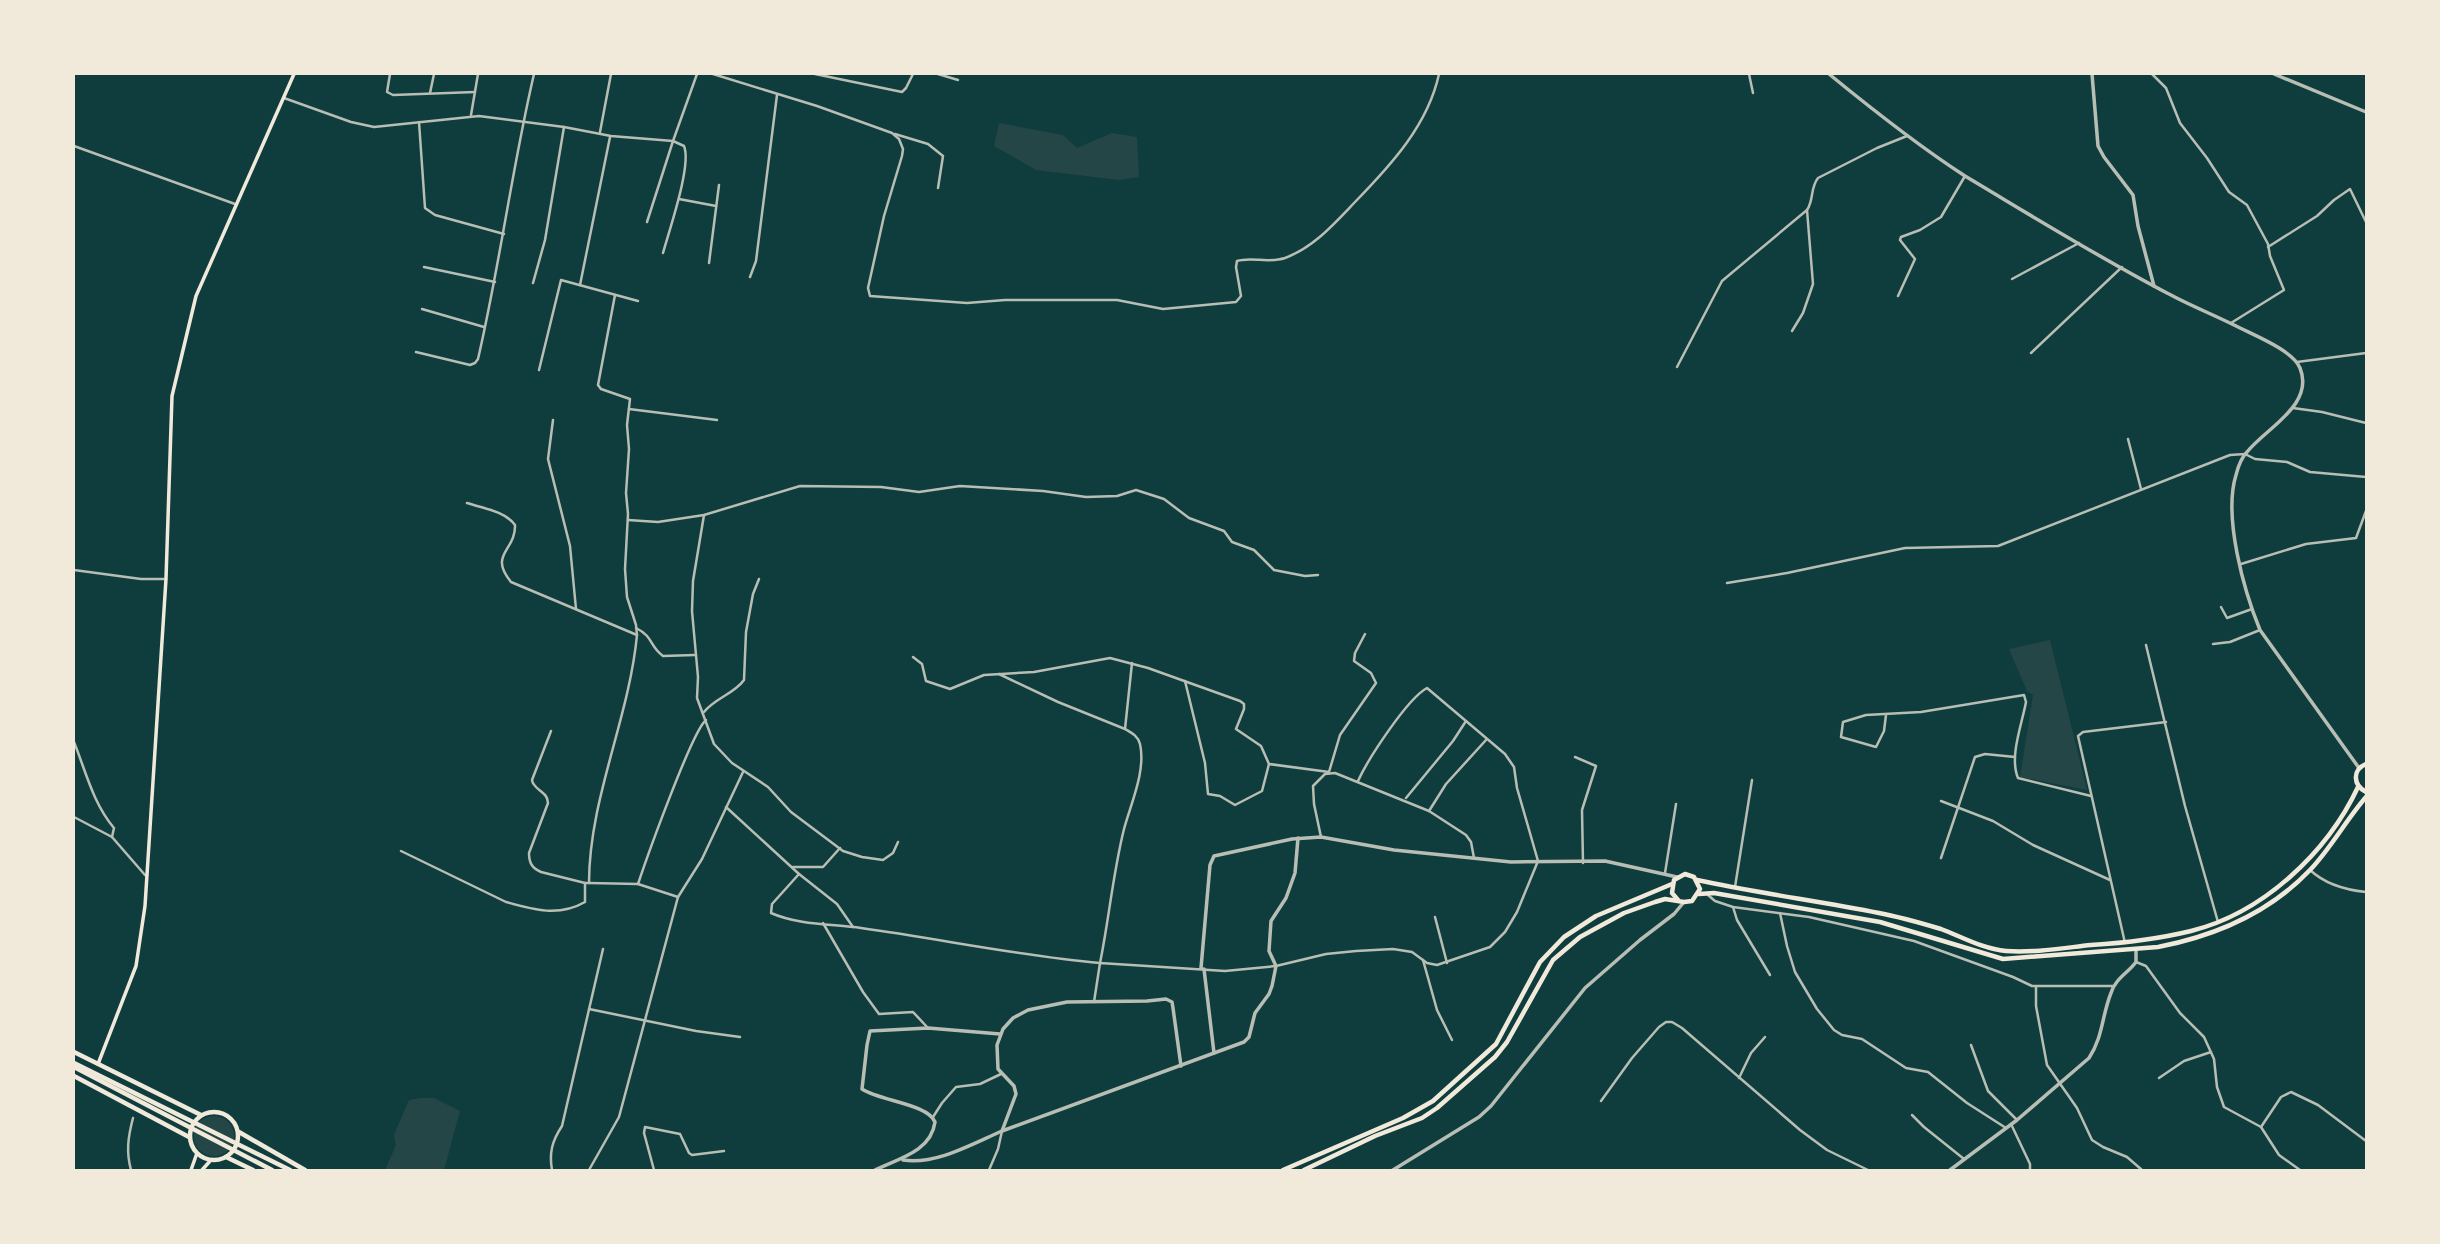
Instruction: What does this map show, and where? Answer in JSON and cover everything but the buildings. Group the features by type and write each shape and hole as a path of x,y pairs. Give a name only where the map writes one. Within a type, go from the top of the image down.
{"highway":[{"path":"2367,764 2359,768 2355,778 2358,787 2367,792"},
{"path":"1283,1171 1403,1118 1433,1101 1496,1044 1540,962 1564,937 1596,916 1672,884 1677,877 1685,874 1697,880 1881,913 2006,951 2125,943 2193,931 2218,922 2264,897 2295,873 2324,841 2358,787"},
{"path":"1304,1171 1375,1136 1422,1118 1437,1108 1495,1057 1507,1042 1553,960 1568,945 1624,913 1659,900 1692,901 1699,894 1707,892 1880,922 2003,959 2136,949 2182,942 2228,927 2270,904 2310,870 2367,797"},
{"path":"1697,880 1699,894"},
{"path":"1672,884 1672,893 1681,902"},
{"path":"74,1052 201,1115"},
{"path":"74,1065 272,1171"},
{"path":"74,1065 290,1171"},
{"path":"74,1076 190,1138"},
{"path":"210,1112 225,1114 235,1124 238,1131 236,1146 225,1157 211,1160 197,1153 190,1138 192,1125 201,1115 210,1112"},
{"path":"238,1131 305,1171"},
{"path":"225,1157 253,1171"}],"main road":[{"path":"98,1065 136,966 147,878 166,579 172,396 196,296 295,74"},
{"path":"191,1171 197,1153"},
{"path":"202,1171 211,1160"}],"street":[{"path":"390,74 387,92 390,94 475,92"},
{"path":"430,93 434,74"},
{"path":"471,116 478,74"},
{"path":"416,352 472,365 478,359 534,74"},
{"path":"599,133 611,74"},
{"path":"647,222 696,74"},
{"path":"713,74 928,144 941,153 944,159 938,188"},
{"path":"815,74 902,92 913,74"},
{"path":"938,74 958,80"},
{"path":"892,132 903,149 867,288 870,296 967,303 1005,300 1117,300 1164,309 1226,304 1237,302 1240,298 1237,261 1275,261 1307,247 1331,229 1387,170 1428,106 1439,74"},
{"path":"1749,74 1753,93"},
{"path":"1829,74 1907,136 1965,176 2154,286 2280,349 2297,362 2302,384 2293,408 2245,454 2235,479 2231,517 2252,609 2260,630 2359,768"},
{"path":"2092,74 2098,146 2133,195 2154,286"},
{"path":"2152,74 2166,88 2180,123 2229,192 2247,205 2269,247 2284,291 2231,323"},
{"path":"2274,74 2367,111"},
{"path":"750,277 756,261 777,95"},
{"path":"284,98 364,126 383,127 471,116 523,121 611,136 673,141 684,146 686,150 679,199 663,253"},
{"path":"419,122 425,208 435,215 504,234"},
{"path":"533,283 545,240 564,127"},
{"path":"580,285 611,136"},
{"path":"1677,367 1722,281 1807,210 1814,183 1821,175 1907,136"},
{"path":"74,146 237,204"},
{"path":"1898,296 1915,259 1900,240 1901,237 1920,230 1941,217 1965,176"},
{"path":"709,264 719,185"},
{"path":"2269,247 2317,216 2348,189 2353,190 2367,222"},
{"path":"679,199 716,206"},
{"path":"1792,331 1803,313 1813,284 1807,210"},
{"path":"2012,279 2079,243"},
{"path":"424,267 495,282"},
{"path":"2031,353 2122,267"},
{"path":"539,370 562,279 638,301"},
{"path":"401,851 506,902 543,912 574,908 584,902 596,817 637,635 626,585 629,397 601,389 597,385 615,295"},
{"path":"422,309 484,327"},
{"path":"2297,362 2367,353"},
{"path":"2293,408 2367,423"},
{"path":"629,409 717,420"},
{"path":"553,420 548,459 570,546 576,611"},
{"path":"2129,439 2141,489"},
{"path":"1727,583 1905,548 1998,546 2222,457 2245,454 2255,459 2289,463 2310,472 2367,477"},
{"path":"628,520 658,522 704,515 800,486 881,487 919,492 960,486 1043,491 1086,497 1117,496 1136,490 1164,499 1189,518 1224,531 1232,542 1254,550 1274,570 1305,576 1318,575"},
{"path":"467,503 500,514 515,524 514,535 504,550 501,561 503,571 511,582 637,635"},
{"path":"2241,564 2306,544 2356,538 2367,511"},
{"path":"704,515 692,597 698,683 696,698 704,712 716,748 743,771 768,787 791,812 851,855 883,860 892,853 898,842"},
{"path":"74,570 141,579 166,579"},
{"path":"704,712 714,700 744,680 746,632 753,594 759,579"},
{"path":"2221,607 2227,618 2252,609"},
{"path":"636,628 650,637 655,649 663,656 695,655"},
{"path":"2213,645 2230,642 2260,630"},
{"path":"1321,837 1316,819 1313,790 1315,783 1329,772 1340,735 1376,683 1371,673 1354,661 1355,653 1366,634"},
{"path":"2146,645 2185,806 2218,922"},
{"path":"913,657 922,664 926,681 947,689 984,675 1034,672 1110,658 1132,663 1217,691 1244,704 1237,729 1261,746 1269,764 1264,788 1258,795 1235,805 1220,796 1208,795 1205,763 1185,681"},
{"path":"1125,729 1132,663"},
{"path":"999,674 1125,729 1138,738 1141,754 1136,792 1124,829 1094,1002"},
{"path":"799,874 772,904 771,913 1064,960 1224,971 1276,966 1326,954 1380,949 1408,950 1437,965 1483,950 1497,942 1517,912 1538,860 1522,807 1514,767 1505,754 1435,693 1424,688 1370,757 1358,781"},
{"path":"1886,715 1884,731 1876,747 1841,737 1842,724 1861,715 1921,712 2024,695 2026,702 2015,757 2015,769 2020,780 2067,788 2091,796"},
{"path":"638,884 685,761 701,725 706,720"},
{"path":"1405,799 1466,721"},
{"path":"2125,943 2079,734 2166,722"},
{"path":"551,731 532,780 546,795 548,803 529,853 529,860 535,869 587,883 638,884 678,897"},
{"path":"1429,811 1446,784 1486,740"},
{"path":"74,742 98,806 114,828 112,837"},
{"path":"1941,858 1975,757 1985,754 2015,757"},
{"path":"1575,757 1596,766 1583,810 1583,863"},
{"path":"1269,764 1329,772 1405,799 1466,835 1471,842 1474,858"},
{"path":"589,1171 619,1117 678,897 702,859 743,771"},
{"path":"1735,887 1752,780"},
{"path":"1941,801 1993,821 2033,845 2110,880"},
{"path":"1665,873 1676,804"},
{"path":"726,807 799,874 837,904 853,927"},
{"path":"74,817 112,837 147,878"},
{"path":"1213,1053 1203,969 1210,865 1214,856 1298,838 1321,837 1394,850 1511,862 1605,861 1677,877"},
{"path":"903,1160 917,1161 940,1156 1247,1039 1255,1013 1269,995 1276,966 1269,951 1271,921 1286,898 1295,873 1298,838"},
{"path":"791,867 823,867 840,849"},
{"path":"2310,870 2321,880 2342,888 2367,892"},
{"path":"1707,892 1712,899 1733,906 1835,922 1914,941 2036,987 2091,984 2114,986"},
{"path":"1393,1171 1479,1117 1491,1106 1585,988 1674,914 1681,902"},
{"path":"1733,906 1737,920 1770,975"},
{"path":"1780,913 1795,972 1817,1009 1834,1030 1862,1039 1906,1068 1928,1072 2006,1128"},
{"path":"1435,917 1447,963"},
{"path":"823,923 879,1014 914,1012 928,1028"},
{"path":"552,1171 550,1157 554,1136 562,1126 603,949"},
{"path":"1950,1171 2017,1120 2089,1058 2096,1047 2114,986 2136,962 2136,949"},
{"path":"1423,960 1437,1010 1452,1040"},
{"path":"2136,962 2146,966 2180,1013 2202,1034 2217,1071 2217,1087 2224,1107 2260,1127 2279,1155 2301,1171"},
{"path":"2036,987 2036,1006 2046,1062 2077,1108 2092,1140 2127,1157 2143,1171"},
{"path":"989,1171 1016,1094 1011,1082 998,1069 997,1056 1000,1034 1013,1018 1028,1010 1067,1002 1164,999 1170,1001 1173,1008 1181,1066"},
{"path":"589,1009 740,1037"},
{"path":"1601,1101 1632,1058 1659,1027 1670,1021 1682,1028 1775,1110 1827,1150 1868,1171"},
{"path":"933,1116 918,1108 864,1091 862,1087 870,1031 928,1028 1000,1034"},
{"path":"1739,1077 1751,1053 1765,1037"},
{"path":"1971,1045 1988,1091 2017,1120"},
{"path":"2159,1078 2184,1061 2211,1052"},
{"path":"875,1171 903,1160 930,1137 935,1126 933,1116 956,1087 980,1084 1001,1074"},
{"path":"2260,1127 2281,1097 2291,1092 2318,1105 2367,1142"},
{"path":"1912,1115 1964,1158"},
{"path":"131,1171 127,1157 133,1118"},
{"path":"2011,1124 2028,1159 2030,1171"},
{"path":"654,1171 644,1133 645,1127 680,1134 692,1156 724,1151"}],"shaded area":[{"path":"999,123 1063,135 1077,148 1112,133 1137,137 1139,177 1119,180 1036,170 994,146"},
{"path":"2050,640 2087,790 2020,777 2033,695 2027,691 2009,649"},
{"path":"434,1098 460,1111 444,1170 385,1170 396,1145 394,1135 409,1100"},
{"path":"214,1116 222,1117 228,1122 233,1128 233,1144 228,1150 222,1155 214,1156 206,1155 200,1150 195,1144 194,1136 195,1128 200,1122 206,1117"}]}
